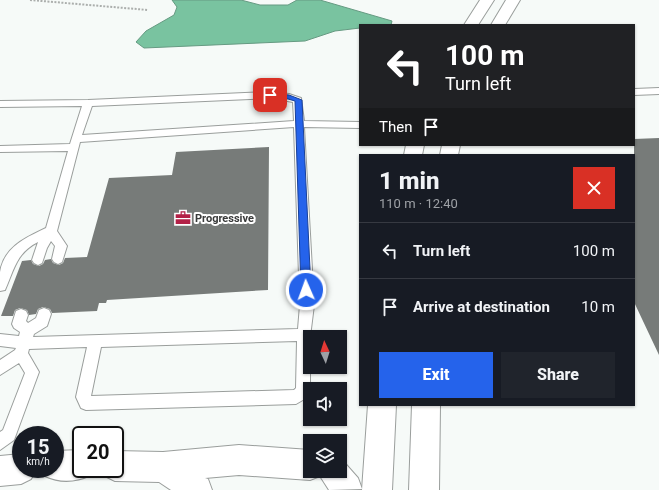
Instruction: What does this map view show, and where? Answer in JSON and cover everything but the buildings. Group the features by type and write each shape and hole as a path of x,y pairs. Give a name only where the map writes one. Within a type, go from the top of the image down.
{"street":[{"path":"472,24 487,0"},
{"path":"499,24 513,0"},
{"path":"378,490 382,406"},
{"path":"424,490 426,406"},
{"path":"124,466 163,467 239,460 303,465"},
{"path":"163,467 197,490"},
{"path":"0,470 12,469"}],"lane":[{"path":"635,92 659,91"},
{"path":"0,104 88,103 276,96 289,97 298,100 307,305 304,330"},
{"path":"38,260 41,247 50,231 88,103"},
{"path":"0,149 300,124 359,125"},
{"path":"50,231 61,246 58,259"},
{"path":"0,286 14,253 27,242 50,231"},
{"path":"0,368 42,322 44,314"},
{"path":"0,442 10,435 32,372 19,324 21,315"},
{"path":"0,340 24,342 95,341 303,335"},
{"path":"95,341 83,397 86,403 296,397 303,392 303,374"}],"path":[{"path":"30,0 148,10"}],"shaded area":[{"path":"172,0 241,0 260,5 288,5 297,0 320,0 392,21 391,24 359,24 359,28 335,31 305,41 144,48 136,42 146,31 174,15 177,7"}],"place":[{"name":"Progressive","path":"183,218"}],"route":[{"path":"270,95 289,97 298,100 306,290"}]}
